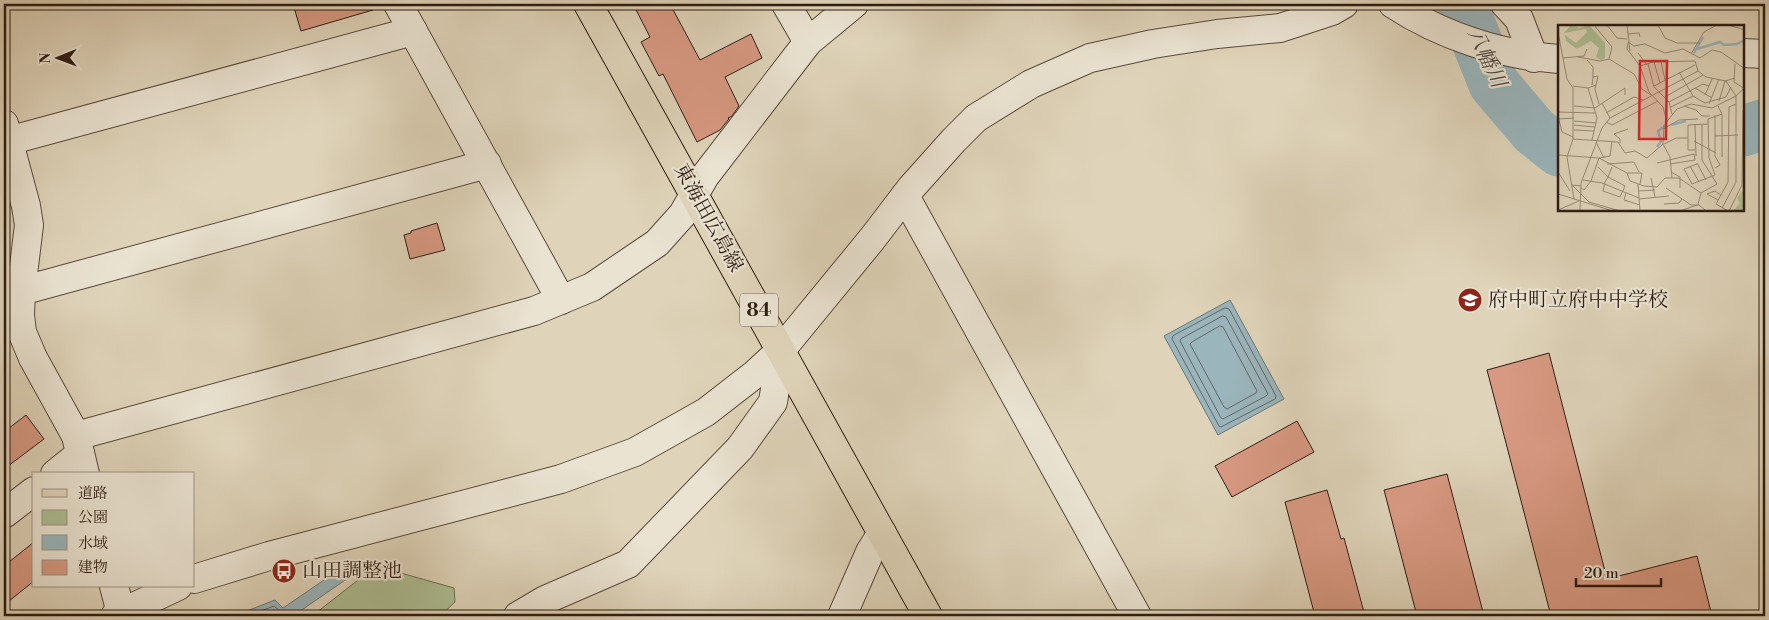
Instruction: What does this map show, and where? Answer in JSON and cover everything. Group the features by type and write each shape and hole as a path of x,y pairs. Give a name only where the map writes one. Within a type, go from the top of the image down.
{"main road":[{"name":"東海田広島線","path":"588,4 928,616"}],"street":[{"path":"398,4 561,300"},
{"path":"786,4 808,42"},
{"path":"59,472 80,455 534,311 592,287 657,243 683,214 705,176 808,42 854,4"},
{"path":"195,579 269,556 561,479 635,452 706,412 755,374 781,350 905,196 943,152 976,118 1031,84 1090,58 1153,44 1217,34 1280,28 1332,11 1344,4"},
{"path":"1392,4 1412,16 1459,38 1509,53 1546,58"},
{"path":"1505,4 1519,19 1546,58"},
{"path":"80,455 22,332 20,315 21,291 29,225 26,206 6,132 413,31"},
{"path":"1744,54 1765,54"},
{"path":"21,291 487,164"},
{"path":"905,196 1138,616"},
{"path":"518,616 545,600 628,564 740,448 773,402 781,350"},
{"path":"4,514 32,493"},
{"path":"842,616 870,552 882,534"},
{"path":"114,588 118,614 174,588"}],"green space":[{"path":"376,566 454,588 455,602 440,616 312,616"}],"water":[{"path":"1230,300 1284,399 1218,435 1164,336"},
{"path":"346,565 351,576 293,616 234,616 275,600 283,608"}],"building":[{"path":"293,4 372,4 373,10 301,31"},
{"path":"633,4 670,4 700,60 751,34 762,58 725,77 739,106 720,130 697,142 663,74 659,76 641,42 650,37"},
{"path":"437,223 445,250 410,259 404,235"},
{"path":"1549,353 1607,579 1697,556 1712,616 1551,616 1487,370"},
{"path":"26,415 44,439 4,469 4,432"},
{"path":"1297,421 1314,452 1232,497 1215,466"},
{"path":"1447,474 1484,616 1417,616 1384,490"},
{"path":"1327,490 1341,539 1344,538 1365,616 1315,616 1285,502"},
{"path":"32,544 32,583 4,605 4,566"}],"waterway":[{"name":"八幡川","path":"1462,4 1494,84 1534,131 1558,150"},
{"name":"八幡川","path":"1744,131 1765,124"}],"place":[{"name":"府中町立府中中学校","path":"1470,300"},
{"name":"山田調整池","path":"284,571"}]}
